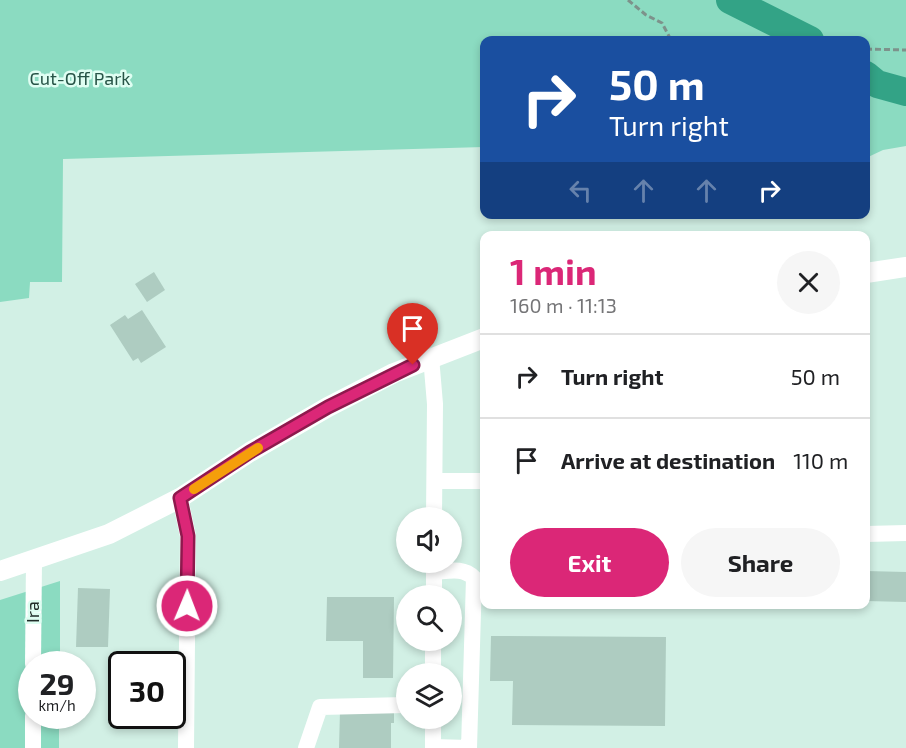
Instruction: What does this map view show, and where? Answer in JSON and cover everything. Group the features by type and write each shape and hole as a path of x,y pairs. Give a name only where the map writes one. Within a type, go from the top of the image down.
{"main road":[{"path":"870,272 906,267"},
{"path":"0,571 109,534 180,498 250,452 328,407 394,373 480,339"}],"street":[{"path":"431,357 435,404 434,507"},
{"path":"435,481 480,481"},
{"path":"180,498 188,536 186,748"},
{"path":"870,534 906,532"},
{"name":"Ira","path":"33,651 34,560"},
{"path":"433,729 433,747 469,748 474,578 462,570"},
{"path":"306,748 320,707 396,705"},
{"path":"33,729 33,748"}],"path":[{"path":"628,0 646,15 662,23 669,36"},
{"path":"870,49 906,50"}],"green space":[{"name":"Cut-Off Park","path":"0,0 906,0 906,146 883,150 870,156 870,36 480,36 480,147 63,159 62,282 30,282 29,298 0,302"},
{"path":"60,581 60,651 18,651 18,729 59,729 59,748 0,748 0,600"}],"building":[{"path":"154,272 165,290 147,302 135,284"},
{"path":"142,310 166,347 141,363 138,358 133,361 110,325 125,315 128,319"},
{"path":"870,571 906,572 906,602 870,601"},
{"path":"78,588 110,589 108,647 76,647"},
{"path":"327,597 394,597 393,678 363,678 363,641 326,641"},
{"path":"491,636 666,637 665,726 512,725 513,681 490,681"},
{"path":"340,711 394,711 394,723 391,723 391,748 339,748"}],"waterway":[{"path":"730,0 802,36"},
{"path":"870,78 877,84 906,92"}],"slow traffic":[{"path":"194,489 258,448"}],"route":[{"path":"187,606 188,536 180,498 250,452 328,407 413,365"}]}
